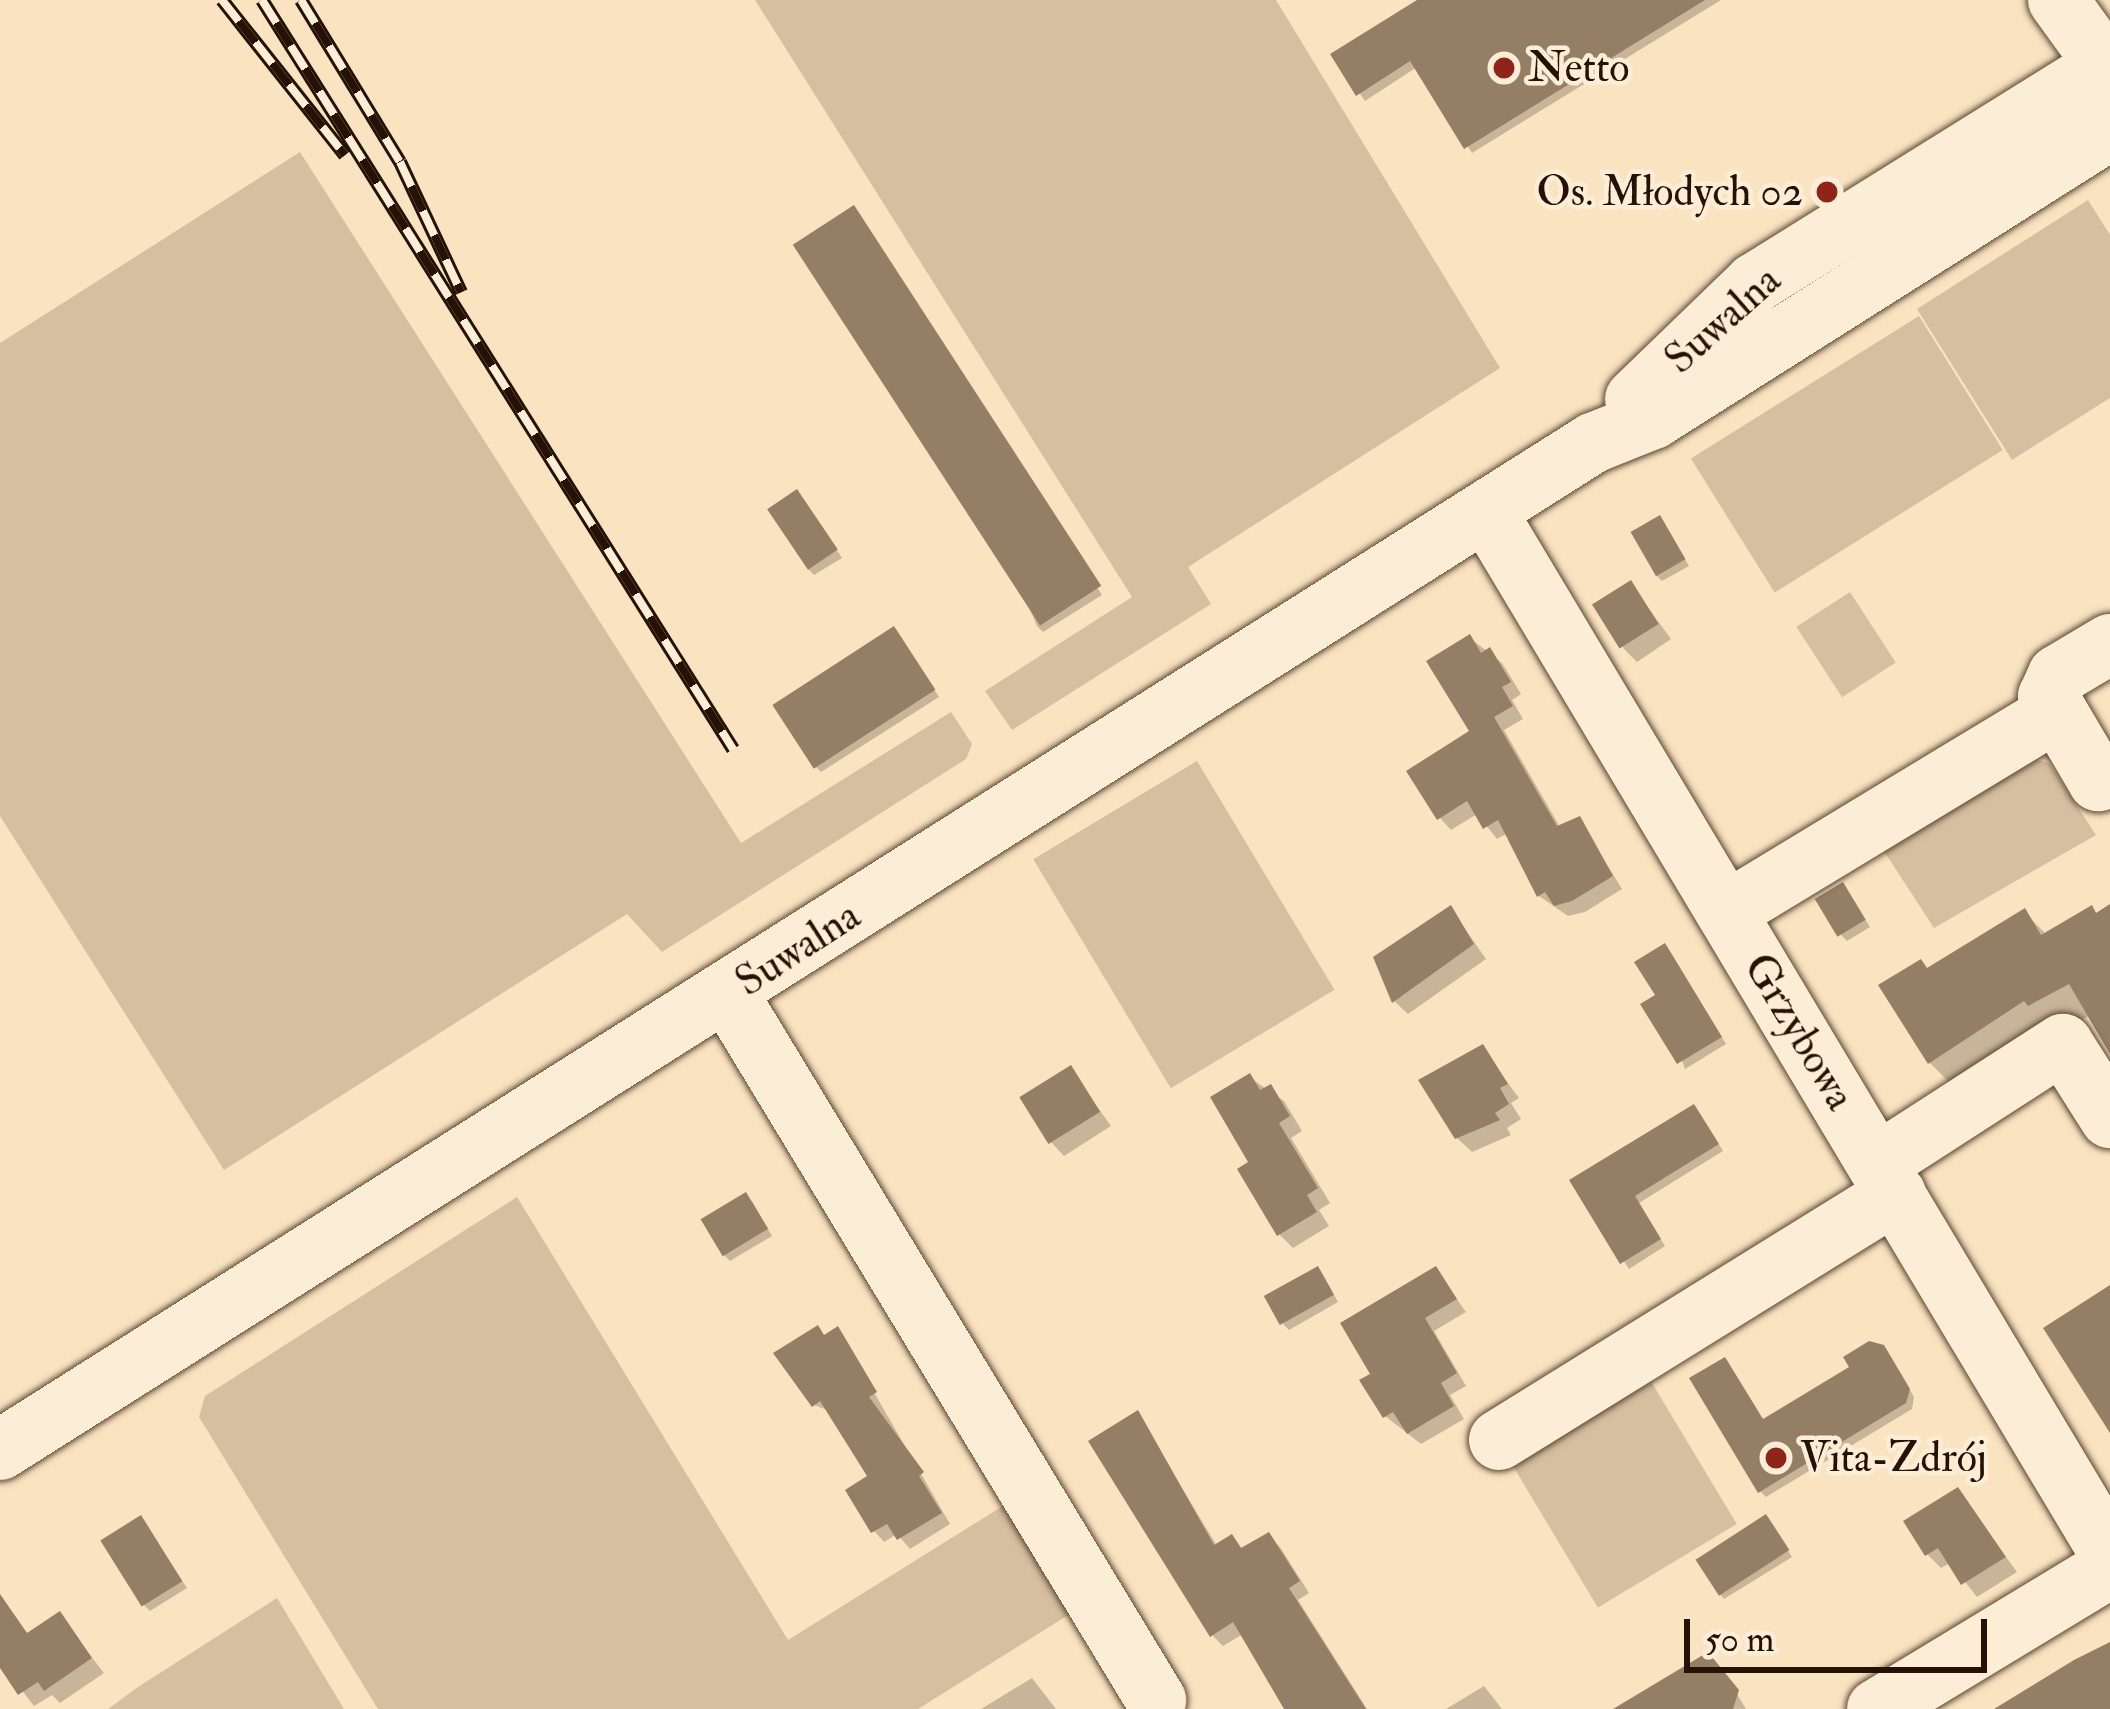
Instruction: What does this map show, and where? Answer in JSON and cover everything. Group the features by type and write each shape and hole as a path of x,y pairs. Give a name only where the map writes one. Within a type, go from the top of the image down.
{"street":[{"path":"2058,0 2108,66"},
{"name":"Suwalna","path":"0,1450 728,994 1593,442 1755,283 2108,66"},
{"name":"Suwalna","path":"1593,442 1653,419 2110,130"},
{"name":"Grzybowa","path":"1486,511 2110,1554"},
{"path":"2106,785 2054,714 2053,681 2110,644"},
{"path":"1726,912 2054,714"},
{"path":"728,994 1156,1700"},
{"path":"1499,1441 1887,1179 2063,1044 2110,1118"},
{"path":"1877,1709 2110,1568"}],"shaded area":[{"path":"755,0 1276,0 1500,368 1188,567 1211,604 1012,730 985,691 1132,597"},
{"path":"300,152 741,843 951,712 972,744 966,759 662,952 627,914 224,1170 0,816 0,343"},
{"path":"2088,200 2110,235 2110,398 2012,460 1917,309"},
{"path":"1919,316 2003,450 1775,593 1691,459"},
{"path":"1850,592 1896,662 1842,697 1796,627"},
{"path":"2021,756 2049,763 2096,835 1934,928 1878,842"},
{"path":"1197,761 1335,990 1171,1088 1033,859"},
{"path":"517,1197 788,1640 1006,1504 1073,1612 918,1709 378,1709 199,1417 205,1396"},
{"path":"1643,1368 1737,1524 1598,1607 1504,1451"},
{"path":"277,1598 344,1709 108,1709 138,1687"}],"building":[{"name":"Netto","path":"1417,0 1705,0 1464,149 1410,61 1356,96 1330,54"},
{"path":"854,205 1101,586 1040,626 793,245"},
{"path":"797,489 838,550 808,570 767,509"},
{"path":"1660,515 1686,559 1656,576 1631,532"},
{"path":"1631,580 1659,624 1620,648 1592,604"},
{"path":"894,626 935,690 814,769 772,705"},
{"path":"1470,634 1481,653 1490,647 1511,682 1502,687 1513,706 1494,717 1557,826 1580,816 1613,876 1572,901 1554,906 1545,892 1537,897 1498,820 1483,829 1467,801 1437,820 1406,771 1469,731 1426,661"},
{"path":"1843,882 1866,920 1837,937 1815,899"},
{"path":"2110,904 2110,1054 2069,984 2028,1006 2024,1001 1928,1064 1878,985 1921,959 1927,968 2025,908 2041,935 2092,905 2096,913"},
{"path":"1451,905 1474,944 1392,1003 1373,957"},
{"path":"1665,943 1722,1037 1677,1064 1640,1004 1655,995 1634,962"},
{"path":"1483,1044 1508,1084 1500,1088 1509,1104 1495,1113 1500,1120 1455,1139 1418,1080"},
{"path":"1071,1065 1100,1112 1048,1144 1019,1097"},
{"path":"1250,1073 1260,1090 1271,1084 1290,1116 1279,1123 1318,1188 1307,1195 1317,1212 1277,1236 1237,1169 1248,1162 1210,1097"},
{"path":"1694,1104 1719,1144 1635,1196 1661,1239 1620,1264 1569,1180"},
{"path":"746,1192 768,1229 723,1256 701,1219"},
{"path":"1318,1266 1334,1295 1280,1325 1264,1296"},
{"path":"1436,1266 1457,1299 1425,1318 1457,1373 1441,1383 1454,1406 1407,1434 1393,1412 1383,1418 1359,1380 1370,1374 1340,1323"},
{"path":"2110,1285 2110,1433 2043,1328"},
{"path":"818,1325 824,1335 838,1326 877,1392 869,1397 924,1472 919,1476 942,1513 897,1540 887,1524 871,1533 845,1490 867,1476 820,1401 812,1407 773,1353"},
{"name":"Vita-Zdrój","path":"1869,1341 1884,1345 1910,1389 1906,1403 1758,1493 1689,1378 1725,1357 1763,1419 1849,1367 1843,1357"},
{"path":"1138,1410 1214,1545 1232,1534 1241,1548 1269,1532 1300,1581 1289,1588 1366,1709 1284,1709 1233,1622 1210,1637 1088,1441"},
{"path":"1958,1487 2006,1557 1961,1585 1938,1548 1925,1556 1903,1521"},
{"path":"1766,1514 1789,1550 1719,1596 1696,1560"},
{"path":"141,1515 182,1581 142,1607 100,1540"},
{"path":"0,1594 27,1633 60,1611 92,1658 44,1691 38,1682 18,1695 0,1668"},
{"path":"2110,1642 2110,1709 1994,1709 2074,1660"},
{"path":"1708,1652 1739,1690 1733,1709 1613,1709"}],"railway":[{"path":"222,0 345,155"},
{"path":"262,0 733,749"},
{"path":"301,0 400,162 461,292"}],"place":[{"name":"Netto","path":"1504,68"},
{"name":"Os. Młodych 02","path":"1827,192"},
{"name":"Vita-Zdrój","path":"1776,1458"}]}
